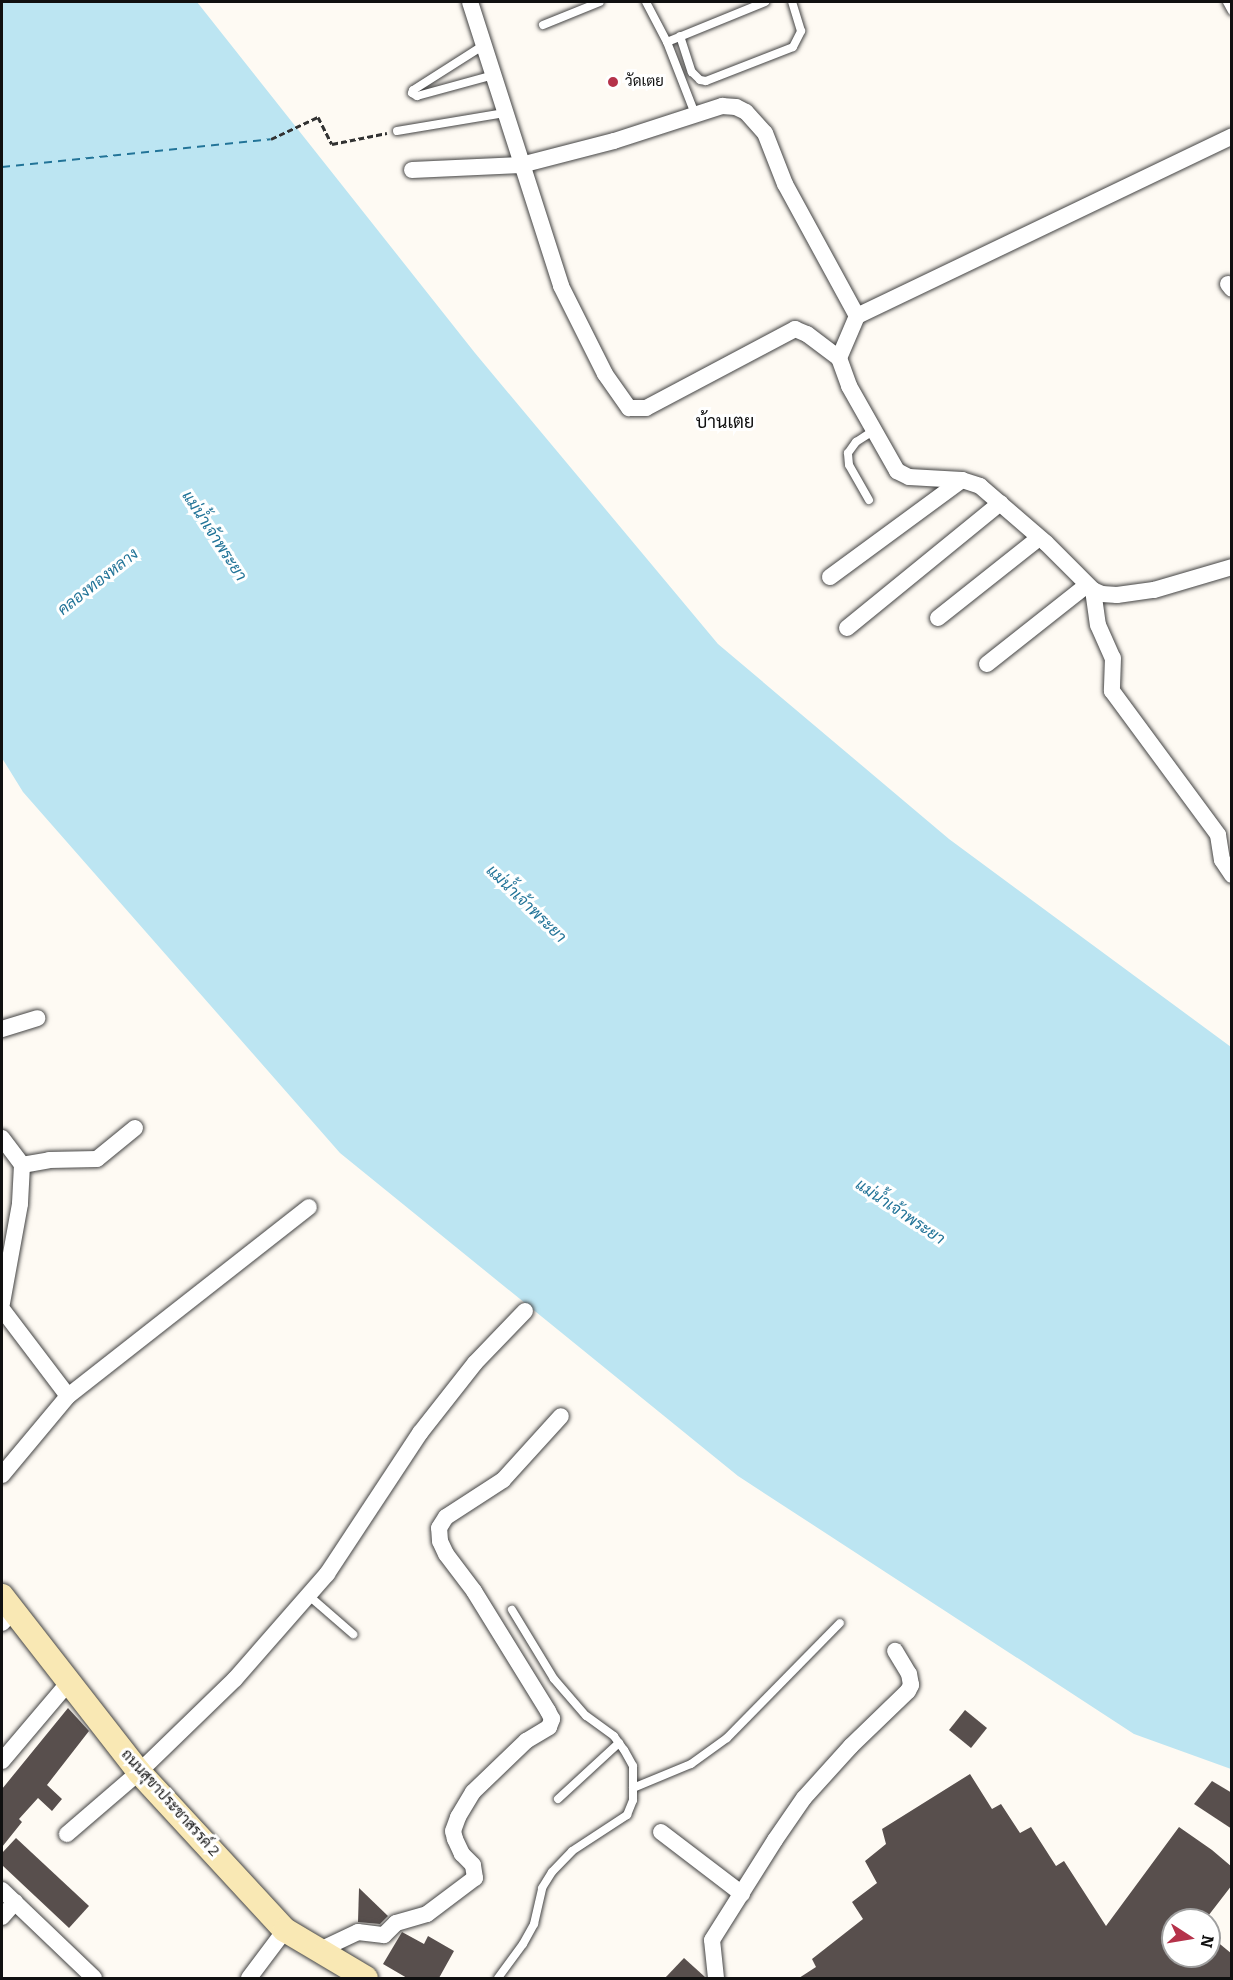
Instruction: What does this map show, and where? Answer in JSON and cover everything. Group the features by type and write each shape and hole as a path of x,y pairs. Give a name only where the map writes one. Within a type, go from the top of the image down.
{"street":[{"path":"470,2 561,286 605,374 629,408 646,408 795,329 807,334 839,358 849,386 897,471 909,477 962,480 980,486 1040,538 1090,588 1117,595 1154,590 1232,567"},
{"path":"412,170 521,165 614,141 722,106 736,107 746,112 765,134 785,184 856,316"},
{"path":"839,358 856,316 1232,136"},
{"path":"830,577 962,480"},
{"path":"848,628 1000,503"},
{"path":"938,618 1040,538"},
{"path":"987,664 1090,588"},
{"path":"1090,588 1098,625 1113,658 1112,691 1218,835 1222,860 1232,875"},
{"path":"2,1029 37,1018"},
{"path":"22,1165 49,1160 97,1158 135,1128"},
{"path":"2,1138 22,1165 20,1204 2,1303"},
{"path":"2,1475 68,1396 309,1207"},
{"path":"2,1309 68,1396"},
{"path":"67,1834 139,1772 235,1679 327,1574 420,1433 475,1363 525,1311"},
{"path":"320,1950 358,1932 384,1935 396,1923 427,1914 475,1878 473,1864 462,1854 455,1839 453,1831 459,1817 473,1792 526,1742 549,1727 552,1719 548,1711 474,1591 446,1554 440,1541 439,1528 446,1517 503,1480 561,1416"},
{"name":"ถนนสุขาประชาสรรค์ 2","path":"5,1610 69,1682 139,1772 285,1930 366,1978"},
{"path":"716,1978 712,1940 804,1798 850,1746 908,1691 911,1685 909,1674 894,1651"},
{"path":"2,1761 69,1682"},
{"path":"661,1833 742,1894"},
{"path":"2,1890 94,1978"},
{"path":"2,1917 15,1902"},
{"path":"249,1978 285,1930"}],"lane":[{"path":"543,25 600,2"},
{"path":"646,2 667,42 695,114"},
{"path":"667,42 765,2"},
{"path":"680,36 692,72 700,80 706,81 793,47 801,31 792,2"},
{"path":"1227,2 1232,11"},
{"path":"484,45 413,90 412,93 417,96 494,75"},
{"path":"397,131 504,113"},
{"path":"869,500 849,465 848,453 856,442 873,431"},
{"path":"308,1595 352,1634"},
{"path":"498,1978 523,1944 534,1924 542,1888 552,1872 572,1851 627,1815 633,1788 633,1766 619,1743 586,1716 554,1679 512,1610"},
{"path":"633,1788 691,1764 727,1738 840,1623"},
{"path":"558,1799 619,1743"}],"path":[{"path":"271,139 318,117 333,144 397,131"}],"water":[{"path":"2,2 197,2 475,353 718,644 949,839 1231,1047 1231,1769 1134,1734 738,1476 340,1153 23,792 2,758"}],"building":[{"path":"68,1708 89,1731 47,1785 62,1799 52,1811 38,1798 19,1819 22,1822 2,1847 2,1789"},
{"path":"965,1710 987,1728 971,1748 949,1730"},
{"path":"970,1774 992,1809 1001,1804 1020,1833 1031,1827 1056,1866 1064,1861 1106,1926 1179,1827 1232,1867 1232,1885 1214,1908 1161,1908 1161,1968 1221,1968 1221,1945 1232,1954 1232,1978 799,1978 816,1967 812,1959 863,1919 852,1902 877,1883 865,1861 886,1844 882,1829"},
{"path":"1212,1781 1232,1793 1232,1829 1194,1804"},
{"path":"16,1838 89,1906 69,1928 2,1865 2,1853"},
{"path":"359,1888 388,1916 380,1924 358,1922"},
{"path":"402,1932 424,1944 428,1936 454,1951 439,1978 407,1978 383,1964"},
{"path":"684,1958 705,1977 705,1978 665,1978"}],"ferry route":[{"path":"2,167 271,139"}],"place":[{"name":"วัดเตย","path":"613,82"}],"district":[{"name":"บ้านเตย","path":"725,422"}],"water label":[{"name":"แม่น้ำเจ้าพระยา","path":"214,536"},
{"name":"คลองทองหลาง","path":"98,582"},
{"name":"แม่น้ำเจ้าพระยา","path":"526,904"},
{"name":"แม่น้ำเจ้าพระยา","path":"900,1212"}]}
